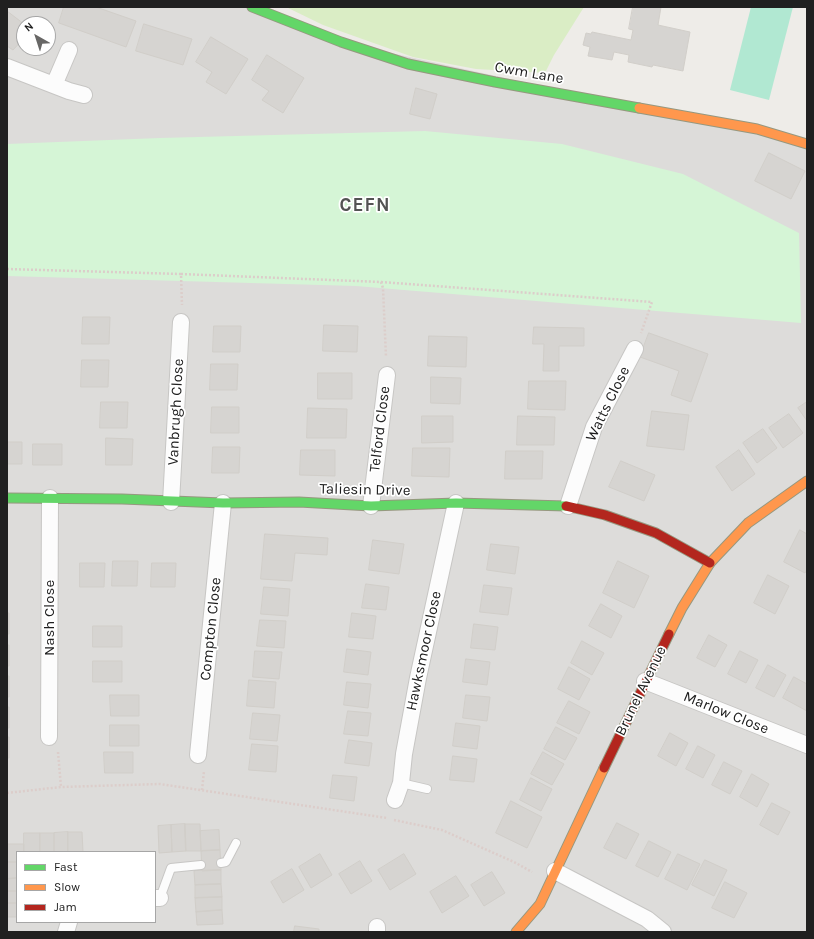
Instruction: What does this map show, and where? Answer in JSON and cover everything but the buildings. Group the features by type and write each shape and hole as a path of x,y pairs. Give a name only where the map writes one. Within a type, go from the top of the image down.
{"street":[{"name":"Cwm Lane","path":"252,7 341,42 408,64 495,82 757,129 807,144"},
{"path":"54,85 70,50"},
{"path":"7,67 84,95"},
{"name":"Vanbrugh Close","path":"171,502 181,322"},
{"name":"Watts Close","path":"568,506 594,427 635,348"},
{"name":"Telford Close","path":"371,506 387,375"},
{"name":"Brunel Avenue","path":"516,932 540,904 645,681 682,608 710,563 748,522 807,481"},
{"name":"Taliesin Drive","path":"7,498 122,499 223,503 299,502 371,506 456,503 568,506 605,515 656,533 710,563"},
{"name":"Nash Close","path":"49,737 50,498"},
{"name":"Compton Close","path":"198,755 223,503"},
{"name":"Hawksmoor Close","path":"395,800 401,783 404,754 418,678 456,503"},
{"name":"Marlow Close","path":"645,681 807,745"},
{"path":"553,877 647,919 663,932"}],"lane":[{"path":"401,783 427,788"},
{"path":"220,863 226,862 236,843"},
{"path":"157,898 171,868 201,865"}],"path":[{"path":"7,269 381,282 652,302 635,348"},
{"path":"181,274 181,322"},
{"path":"381,282 383,288 387,375"},
{"path":"49,737 57,737 61,787"},
{"path":"7,793 61,787 160,784 383,817 442,830 514,862 553,877"}],"shaded area":[{"path":"7,7 252,7 341,42 807,144 807,932 7,932"}],"green space":[{"path":"286,7 584,7 554,55 545,73 476,69 413,57 323,25"},
{"path":"751,7 793,7 769,100 730,90"},
{"path":"425,131 562,144 683,174 799,233 801,323 356,286 7,276 7,144 160,138"}],"traffic: fast":[{"path":"252,7 341,42 408,64 495,82 639,108"},
{"path":"7,498 122,499 223,503 299,502 371,506 456,503 566,506"}],"traffic: slow":[{"path":"639,108 757,129 807,144"},
{"path":"669,634 682,608 710,563 748,523 807,481"},
{"path":"516,932 540,904 604,768"}],"traffic: jam":[{"path":"566,506 605,515 656,533 710,563"},
{"path":"604,768 669,634"}],"district":[{"name":"CEFN","path":"365,206"}]}
